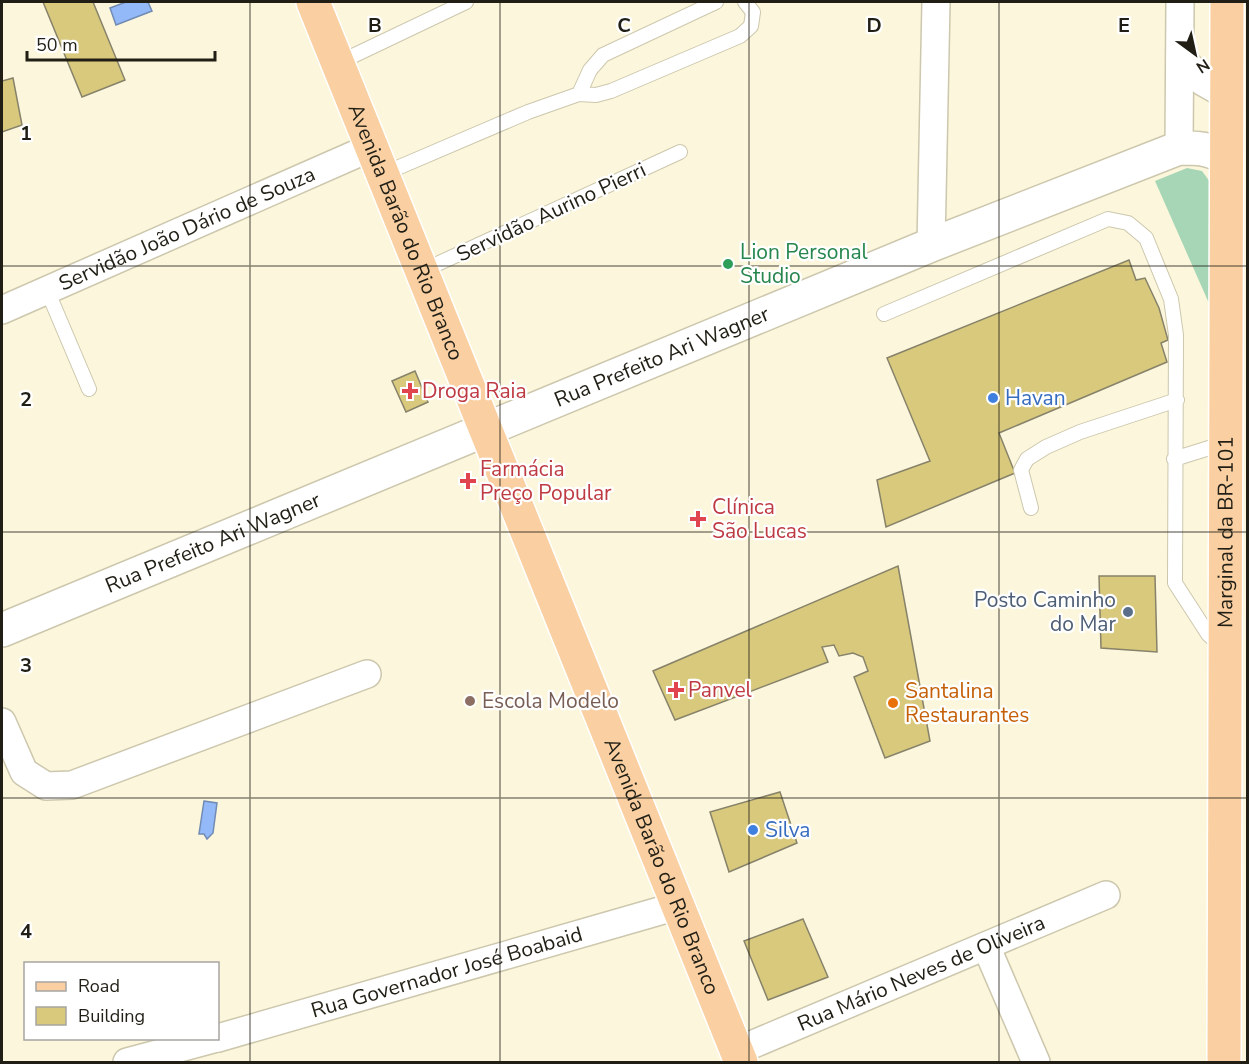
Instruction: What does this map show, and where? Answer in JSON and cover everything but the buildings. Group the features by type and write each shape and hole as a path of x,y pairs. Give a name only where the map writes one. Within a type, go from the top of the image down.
{"main road":[{"name":"Avenida Barão do Rio Branco","path":"313,2 739,1057"},
{"name":"Marginal da BR-101","path":"1224,1062 1227,2"}],"street":[{"path":"931,245 936,2"},
{"path":"1179,148 1180,2"},
{"path":"1180,56 1203,82 1226,94"},
{"name":"Rua Prefeito Ari Wagner","path":"2,630 931,245 1179,148 1200,148 1214,151 1226,158"},
{"name":"Servidão João Dário de Souza","path":"2,310 47,290 377,160"},
{"path":"2,722 24,772 46,786 72,785 367,674"},
{"name":"Rua Mário Neves de Oliveira","path":"739,1057 986,945 1106,895"},
{"name":"Rua Governador José Boabaid","path":"219,1037 677,906"},
{"path":"986,945 1036,1062"},
{"name":"Rua Governador José Boabaid","path":"127,1062 188,1055 214,1040"}],"lane":[{"path":"338,63 466,2"},
{"path":"579,94 590,70 603,56 716,2"},
{"path":"377,160 579,94 596,95 611,91 740,36 751,26 753,12 745,2"},
{"name":"Servidão Aurino Pierri","path":"422,271 680,152"},
{"path":"884,314 1108,219 1128,223 1146,238 1171,299 1176,335 1175,583 1208,634 1225,650"},
{"path":"47,290 89,389"},
{"path":"1030,508 1021,470 1027,459 1046,447 1080,432 1177,399"},
{"path":"1174,459 1225,443"}],"green space":[{"path":"1187,168 1202,171 1213,186 1215,317 1155,181"}],"water":[{"path":"126,2 148,2 152,11 116,25 110,8"},
{"path":"204,801 217,803 213,833 207,839 204,834 199,834"}],"place":[{"name":"Lion Personal Studio","path":"728,264"},
{"name":"Droga Raia","path":"410,391"},
{"name":"Havan","path":"993,398"},
{"name":"Farmácia Preço Popular","path":"468,481"},
{"name":"Clínica São Lucas","path":"698,519"},
{"name":"Posto Caminho do Mar","path":"1128,612"},
{"name":"Panvel","path":"676,690"},
{"name":"Escola Modelo","path":"470,701"},
{"name":"Santalina Restaurantes","path":"893,703"},
{"name":"Silva","path":"753,830"}]}
